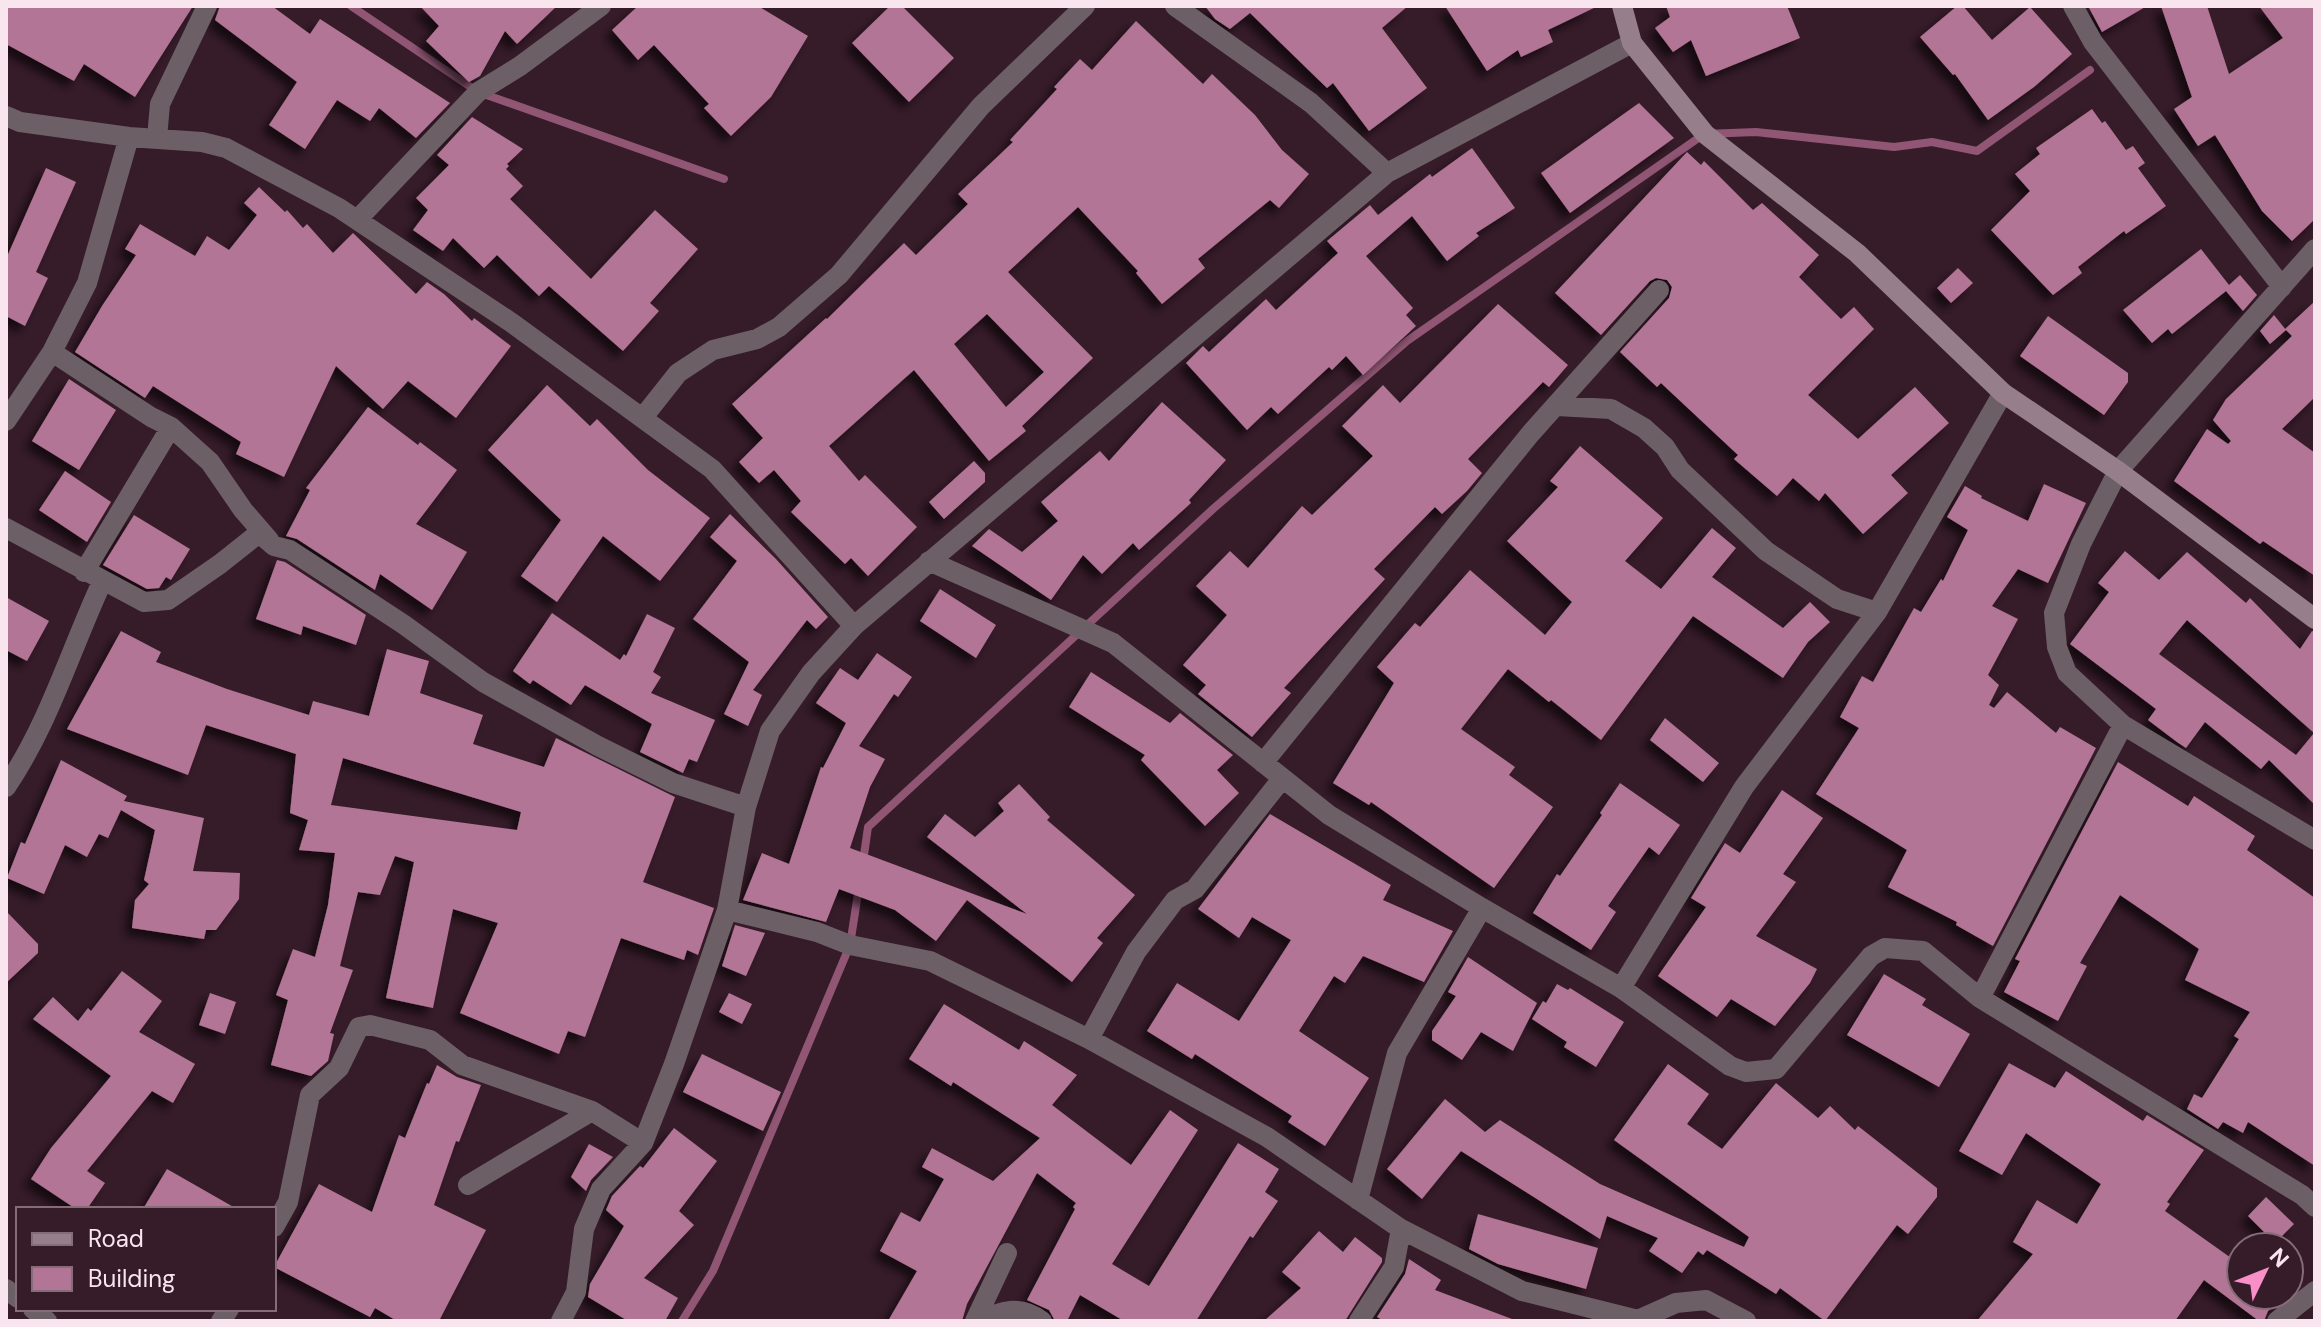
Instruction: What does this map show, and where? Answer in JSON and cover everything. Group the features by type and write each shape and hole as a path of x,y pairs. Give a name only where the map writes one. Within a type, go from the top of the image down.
{"street":[{"path":"157,138 160,104 207,6"},
{"path":"357,220 482,89 520,66 601,6"},
{"path":"644,416 678,373 713,350 757,339 779,327 839,275 981,106 1085,6"},
{"path":"1175,6 1311,103 1387,173"},
{"path":"1622,6 1632,43 1705,134 1857,253 2003,393 2118,471 2315,619"},
{"path":"2073,6 2093,42 2282,287"},
{"path":"561,1321 576,1292 584,1229 601,1189 643,1143 727,910 746,807 770,731 811,673 854,626 1387,173 1632,43"},
{"path":"6,116 20,122 129,137 202,142 226,148 357,220 512,323 644,416 712,469 854,626"},
{"path":"6,421 52,352 87,283 129,137"},
{"path":"2315,249 2118,471 2081,544 2054,613 2057,647 2067,673 2123,725 2315,840"},
{"path":"1263,763 1531,433 1659,290"},
{"path":"52,352 171,427 210,462 243,510 274,546"},
{"path":"1621,988 1744,787 1877,612 2003,393"},
{"path":"1557,406 1611,409 1644,428 1665,447 1680,470 1766,551 1837,599 1877,612"},
{"path":"6,787 41,729 93,577 171,427"},
{"path":"6,528 144,602 168,600 259,533 274,546 290,550 326,572 483,682 598,746 673,783 746,807"},
{"path":"929,561 1113,643 1281,780 1329,815 1621,988 1730,1066 1746,1072 1776,1069 1871,956 1885,948 1923,951 1980,998 2302,1195 2315,1207"},
{"path":"1980,998 2123,725"},
{"path":"1089,1039 1136,952 1175,900 1195,889 1224,856 1281,780"},
{"path":"1358,1200 1397,1053 1482,908"},
{"path":"727,910 817,932 850,945 930,961 1089,1039 1267,1137 1401,1229 1522,1291 1638,1320 1676,1303 1706,1300 1746,1321"},
{"path":"276,1223 288,1202 310,1095 339,1068 359,1027 370,1025 430,1040 462,1065 592,1111 643,1143"},
{"path":"468,1185 592,1111"},
{"path":"1359,1321 1394,1267 1401,1229"},
{"path":"977,1321 1007,1253"},
{"path":"2277,1321 2315,1291"},
{"path":"977,1321 1005,1309 1018,1309 1042,1321"}],"building":[{"path":"6,6 193,6 135,97 84,64 74,81 6,44"},
{"path":"220,6 272,6 310,34 320,19 450,103 416,138 379,108 370,121 337,100 305,149 269,125 297,82 215,20"},
{"path":"420,6 557,6 517,44 505,31 480,76 469,82 426,41 439,26"},
{"path":"638,6 758,6 808,36 771,97 731,136 704,108 709,104 654,45 638,60 612,30"},
{"path":"890,6 902,6 954,58 909,102 852,43"},
{"path":"1205,6 1408,6 1382,28 1427,88 1369,131 1333,83 1327,88 1250,13 1230,29 1215,19"},
{"path":"1445,6 1598,6 1548,30 1553,42 1521,57 1518,50 1487,71"},
{"path":"1666,6 1787,6 1800,38 1706,76 1691,40 1673,52 1655,28 1670,17"},
{"path":"1957,6 1963,6 1992,40 2030,7 2072,54 2034,87 1988,120 1955,74 1920,37"},
{"path":"2088,6 2147,6 2102,32"},
{"path":"2161,6 2207,6 2229,74 2283,38 2259,6 2315,6 2315,219 2292,241 2262,211 2215,135 2198,146 2174,109 2192,97"},
{"path":"1136,21 1203,84 1212,74 1255,115 1282,150 1309,174 1279,208 1270,200 1198,259 1205,268 1162,304 1136,273 1138,271 1078,207 1008,272 1093,358 1022,426 1026,431 989,461 914,370 829,446 859,481 865,475 917,527 868,576 851,558 845,564 791,512 801,501 774,470 759,483 739,462 763,438 732,404 827,319 904,243 916,255 968,204 958,194 1013,142 1010,140 1080,59 1092,70","holes":["987,314 1044,372 1006,407 954,344"]},
{"path":"1639,103 1674,138 1570,213 1541,173"},
{"path":"2092,109 2126,150 2133,146 2145,163 2138,168 2166,206 2126,234 2124,231 2078,267 2082,273 2053,295 1991,230 2030,191 2015,174 2040,154 2036,148"},
{"path":"472,117 523,149 507,164 506,169 523,186 510,199 591,279 655,210 698,249 650,303 659,311 623,351 549,286 539,296 497,255 484,268 453,238 443,251 413,230 428,210 416,198 449,165 437,155"},
{"path":"1472,148 1515,208 1476,233 1479,236 1447,261 1412,216 1366,256 1413,308 1406,315 1416,326 1363,375 1346,356 1332,370 1329,367 1278,414 1271,407 1247,430 1186,363 1203,346 1209,352 1266,299 1276,310 1338,253 1327,241 1370,205 1378,215 1430,174 1432,177"},
{"path":"1687,152 1701,165 1704,161 1753,210 1762,203 1819,255 1799,277 1841,319 1854,307 1874,329 1808,395 1858,439 1915,387 1949,423 1891,475 1908,493 1863,534 1825,493 1819,501 1793,478 1777,496 1734,459 1738,455 1661,383 1657,387 1620,352 1669,298 1672,287 1667,280 1656,278 1650,281 1601,335 1555,293"},
{"path":"46,168 76,182 36,272 48,278 25,326 6,316 6,259"},
{"path":"259,187 303,228 307,224 333,253 353,233 416,294 427,282 472,321 474,318 511,346 456,418 408,381 383,409 336,366 284,477 236,454 241,442 153,386 145,398 75,352 136,255 125,249 140,224 195,256 207,236 229,250 257,215 244,203"},
{"path":"2201,249 2229,285 2240,275 2257,295 2243,311 2226,291 2172,334 2168,329 2152,343 2123,310"},
{"path":"1958,268 1973,283 1951,303 1937,288"},
{"path":"2315,301 2315,397 2282,429 2315,453 2315,576 2263,541 2260,544 2174,481 2207,429 2228,444 2231,441 2213,420 2226,399 2292,336 2285,329"},
{"path":"1498,304 1568,365 1549,387 1543,382 1468,459 1482,473 1467,491 1442,514 1435,507 1374,569 1385,579 1284,688 1291,693 1252,737 1198,694 1206,685 1183,665 1227,615 1196,586 1230,551 1248,568 1302,506 1312,515 1373,456 1342,426 1383,385 1400,403"},
{"path":"2274,315 2286,330 2270,344 2260,331"},
{"path":"2048,316 2128,373 2128,382 2104,415 2020,356"},
{"path":"69,379 116,410 79,470 32,441"},
{"path":"547,385 590,426 597,419 648,470 710,518 660,581 603,536 557,602 521,576 561,520 488,450"},
{"path":"1162,402 1226,460 1189,500 1191,503 1139,550 1133,543 1102,574 1083,555 1051,600 972,546 989,529 1022,552 1058,521 1041,502 1100,451 1109,461"},
{"path":"368,407 457,470 416,524 467,552 432,610 380,574 375,590 297,539 286,536 310,490 306,488"},
{"path":"1580,446 1663,518 1625,561 1661,589 1712,528 1736,548 1712,577 1783,628 1810,602 1830,622 1808,642 1783,678 1693,616 1601,740 1508,669 1461,729 1515,767 1509,775 1553,807 1494,888 1371,802 1369,805 1333,783 1394,683 1377,667 1415,623 1420,627 1470,570 1545,635 1572,602 1507,541 1558,487 1550,481"},
{"path":"974,461 985,473 985,482 944,519 929,502"},
{"path":"65,471 111,502 87,542 39,510"},
{"path":"2044,484 2086,503 2048,583 2018,569 1992,606 2018,619 1988,675 1999,685 1989,705 1994,708 2007,692 2056,733 2060,727 2096,748 1993,946 1956,925 1957,922 1888,887 1907,850 1816,794 1859,728 1840,717 1862,676 1873,682 1914,608 1921,612 1941,579 1943,581 1968,530 1947,517 1965,486 1981,498 2028,521"},
{"path":"730,514 828,617 816,629 807,620 753,690 762,695 748,726 724,714 749,662 693,619 737,561 710,537"},
{"path":"134,515 190,549 171,580 166,577 159,588 147,589 103,565"},
{"path":"2125,551 2159,580 2187,552 2246,603 2250,598 2300,649 2312,631 2315,632 2315,805 2269,760 2261,769 2205,722 2186,748 2148,720 2156,709 2070,644 2109,592 2098,583","holes":["2187,620 2314,733 2296,755 2159,654"]},
{"path":"277,560 285,562 366,615 356,645 303,626 301,635 256,619"},
{"path":"940,589 996,625 976,658 920,621"},
{"path":"6,597 49,621 27,661 6,650"},
{"path":"552,613 620,660 624,654 626,656 647,614 675,628 653,672 661,677 651,693 715,720 697,762 689,759 683,773 640,752 652,724 585,685 571,705 533,680 530,684 513,671"},
{"path":"121,631 161,652 156,662 309,715 313,701 369,716 387,649 429,661 420,693 483,715 473,744 544,767 556,738 675,797 643,882 714,908 698,955 687,950 684,960 621,938 585,1037 568,1031 559,1054 460,1013 498,923 453,909 433,1008 386,998 414,862 395,856 380,895 358,892 340,966 353,970 330,1033 334,1034 328,1061 311,1076 271,1065 288,1000 276,995 293,949 315,957 328,905 335,853 299,850 308,820 290,813 296,754 206,725 188,775 67,729","holes":["343,758 521,812 517,830 331,805"]},
{"path":"877,653 912,677 898,697 894,694 859,746 885,759 870,787 850,848 1027,914 927,837 945,814 975,837 1004,811 998,803 1019,784 1050,817 1047,820 1135,895 1097,938 1103,943 1072,982 967,900 936,941 895,910 839,889 826,922 743,900 762,853 789,864 821,767 846,723 816,703 840,668 858,680"},
{"path":"1091,672 1170,723 1180,713 1233,755 1217,770 1239,793 1205,826 1141,760 1145,755 1069,707"},
{"path":"1665,718 1719,763 1703,782 1650,740"},
{"path":"61,760 127,796 124,801 204,818 193,871 240,873 239,899 216,930 206,930 204,939 132,928 135,900 149,884 144,880 155,830 121,810 108,838 99,834 87,857 65,845 44,894 7,878"},
{"path":"2118,762 2188,806 2194,796 2255,836 2247,850 2315,898 2315,1166 2248,1122 2243,1133 2223,1122 2218,1129 2187,1109 2194,1094 2202,1098 2239,1039 2234,1036 2250,1012 2185,980 2199,949 2120,895 2080,963 2087,966 2058,1021 2004,992 2020,961 2015,959"},
{"path":"1620,783 1680,825 1659,855 1649,847 1608,906 1616,912 1591,950 1533,913 1557,874 1560,876 1602,815 1600,813"},
{"path":"1782,790 1823,818 1783,874 1796,882 1756,936 1817,969 1810,983 1775,1026 1731,999 1717,1017 1658,976 1706,907 1691,898 1725,843 1740,853"},
{"path":"1270,814 1391,885 1383,900 1453,931 1424,982 1363,956 1345,983 1334,976 1299,1031 1369,1078 1325,1146 1288,1122 1292,1116 1195,1054 1192,1059 1147,1031 1177,983 1239,1021 1291,940 1252,917 1239,938 1198,909"},
{"path":"6,911 38,944 38,953 6,983"},
{"path":"735,925 765,933 746,976 722,966"},
{"path":"1468,957 1537,1003 1513,1051 1481,1032 1462,1060 1432,1040 1432,1031 1456,996 1448,992"},
{"path":"122,971 162,1001 139,1032 195,1064 173,1103 152,1091 87,1171 105,1183 88,1207 73,1207 31,1179 51,1148 111,1076 33,1019 53,997 78,1021 88,1008 91,1011"},
{"path":"1884,974 1926,999 1922,1005 1970,1034 1939,1087 1847,1035"},
{"path":"1557,984 1568,990 1570,988 1624,1022 1596,1067 1564,1047 1567,1042 1532,1019"},
{"path":"210,993 236,1002 225,1034 199,1025"},
{"path":"729,993 752,1004 742,1024 719,1012"},
{"path":"944,1004 1019,1050 1024,1041 1077,1075 1052,1105 1131,1165 1170,1110 1198,1130 1112,1264 1149,1286 1238,1143 1279,1169 1265,1192 1278,1201 1253,1238 1250,1236 1196,1321 1124,1321 1080,1295 1067,1321 1055,1321 1049,1310 1027,1300 1076,1203 1037,1173 967,1304 962,1321 888,1321 917,1271 880,1251 901,1212 920,1222 944,1179 922,1167 932,1148 993,1181 1040,1138 953,1082 951,1086 909,1059"},
{"path":"702,1054 781,1092 763,1131 683,1092"},
{"path":"2009,1063 2055,1088 2066,1071 2143,1121 2147,1115 2204,1150 2167,1202 2170,1204 2165,1211 2225,1254 2225,1296 2204,1280 2175,1321 1977,1321 2033,1254 2013,1242 2037,1200 2077,1224 2101,1184 2026,1133 2002,1175 1959,1151"},
{"path":"1668,1064 1709,1094 1687,1124 1722,1149 1776,1083 1818,1118 1830,1106 1855,1130 1858,1126 1937,1188 1937,1197 1908,1234 1897,1225 1825,1321 1780,1288 1776,1294 1707,1250 1703,1255 1698,1251 1682,1273 1649,1251 1658,1238 1607,1216 1600,1239 1461,1151 1422,1199 1387,1169 1445,1099 1485,1132 1500,1120 1600,1184 1744,1247 1749,1237 1614,1140"},
{"path":"437,1065 457,1077 481,1085 459,1142 456,1141 434,1205 486,1230 439,1321 397,1321 375,1308 370,1317 276,1268 276,1263 319,1184 372,1212 399,1135 405,1138"},
{"path":"674,1128 717,1161 679,1211 694,1225 644,1278 678,1298 665,1321 628,1321 588,1297 590,1284 624,1226 606,1210 612,1196 640,1166 643,1168"},
{"path":"589,1144 613,1157 591,1180 586,1191 571,1177"},
{"path":"167,1169 234,1207 144,1207"},
{"path":"2266,1197 2294,1224 2287,1231 2263,1231 2248,1216"},
{"path":"1478,1214 1598,1248 1586,1289 1498,1264 1469,1249"},
{"path":"1319,1231 1343,1252 1355,1237 1382,1258 1382,1262 1345,1321 1264,1321 1301,1288 1282,1272"},
{"path":"1409,1259 1441,1280 1435,1290 1511,1321 1384,1321 1377,1317 1405,1274"},
{"path":"2246,1311 2268,1311 2264,1321"}],"waterway":[{"path":"351,6 478,92 724,179"},
{"path":"863,862 868,827 1213,509 1407,341 1697,139 1705,134 1756,132 1894,147 1932,142 1977,151 2090,70"},
{"path":"682,1321 713,1271 850,945 859,887"}]}
